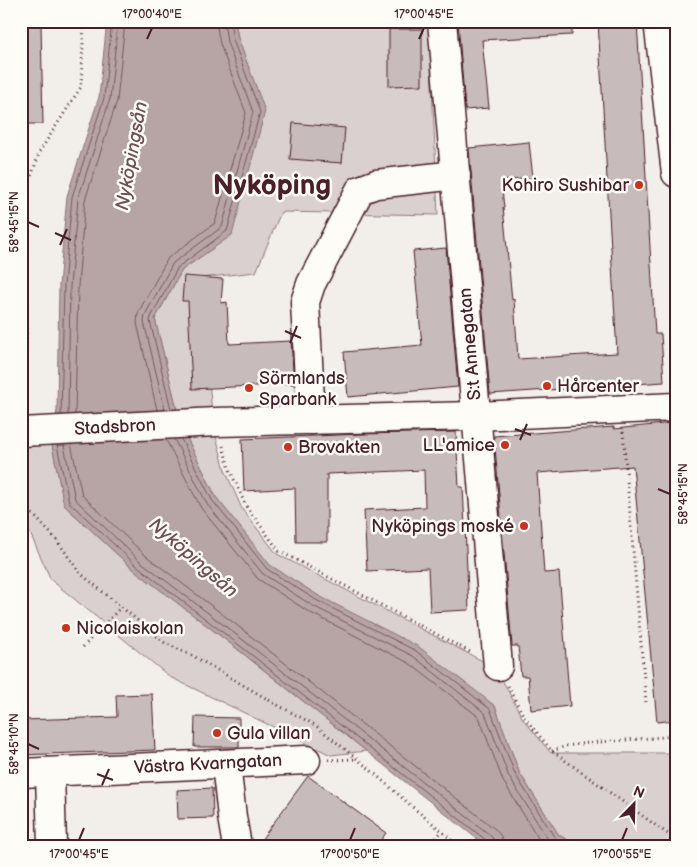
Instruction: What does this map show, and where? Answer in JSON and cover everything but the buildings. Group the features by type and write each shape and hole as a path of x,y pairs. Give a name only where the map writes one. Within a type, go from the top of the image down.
{"street":[{"name":"S:t Annegatan","path":"442,21 498,666"},
{"path":"658,21 676,173"},
{"path":"311,420 306,302 311,284 360,190 376,184 456,175"},
{"name":"Stadsbron","path":"21,432 213,422 476,416 676,407"},
{"name":"Västra Kvarngatan","path":"21,773 306,760"},
{"path":"226,764 237,846"},
{"path":"50,772 52,846"}],"path":[{"path":"21,373 26,364 27,306 23,199 40,151 81,87 84,21"},
{"path":"21,170 30,176"},
{"path":"621,409 646,702"},
{"path":"213,422 229,468 246,506 279,551 498,666 524,717 552,751 672,837 676,844"},
{"path":"21,492 27,508 56,539 80,573 165,644 195,657 315,725 358,759 458,846"},
{"path":"83,647 121,607"},
{"path":"552,751 566,746 588,743 676,736"},
{"path":"668,846 676,830"},
{"path":"430,846 442,831"}],"shaded area":[{"path":"235,21 429,21 438,215 281,212 256,272 200,278 213,425 225,470 242,509 277,554 496,668 523,719 551,753 676,753 676,846 579,846 559,836 519,772 495,706 270,566 216,497 181,426 155,319 182,270 232,234 238,38"},
{"path":"52,445 64,505 133,569 366,751 331,755 170,677 51,580 21,513 21,446"}],"water":[{"name":"Nyköpingsån","path":"107,21 235,21 238,38 265,111 232,235 182,270 155,319 181,426 216,497 270,565 319,596 419,647 495,706 519,772 559,835 579,846 486,846 133,569 64,505 52,445 57,410 59,285 67,196 99,97"}],"place":[{"name":"Kohiro Sushibar","path":"639,185"},
{"name":"Hårcenter","path":"547,386"},
{"name":"Sörmlands Sparbank","path":"249,388"},
{"name":"LL'amice","path":"505,445"},
{"name":"Brovakten","path":"288,447"},
{"name":"Nyköpings moské","path":"524,526"},
{"name":"Nicolaiskolan","path":"66,628"},
{"name":"Gula villan","path":"217,733"}],"district":[{"name":"Nyköping","path":"272,185"}]}
